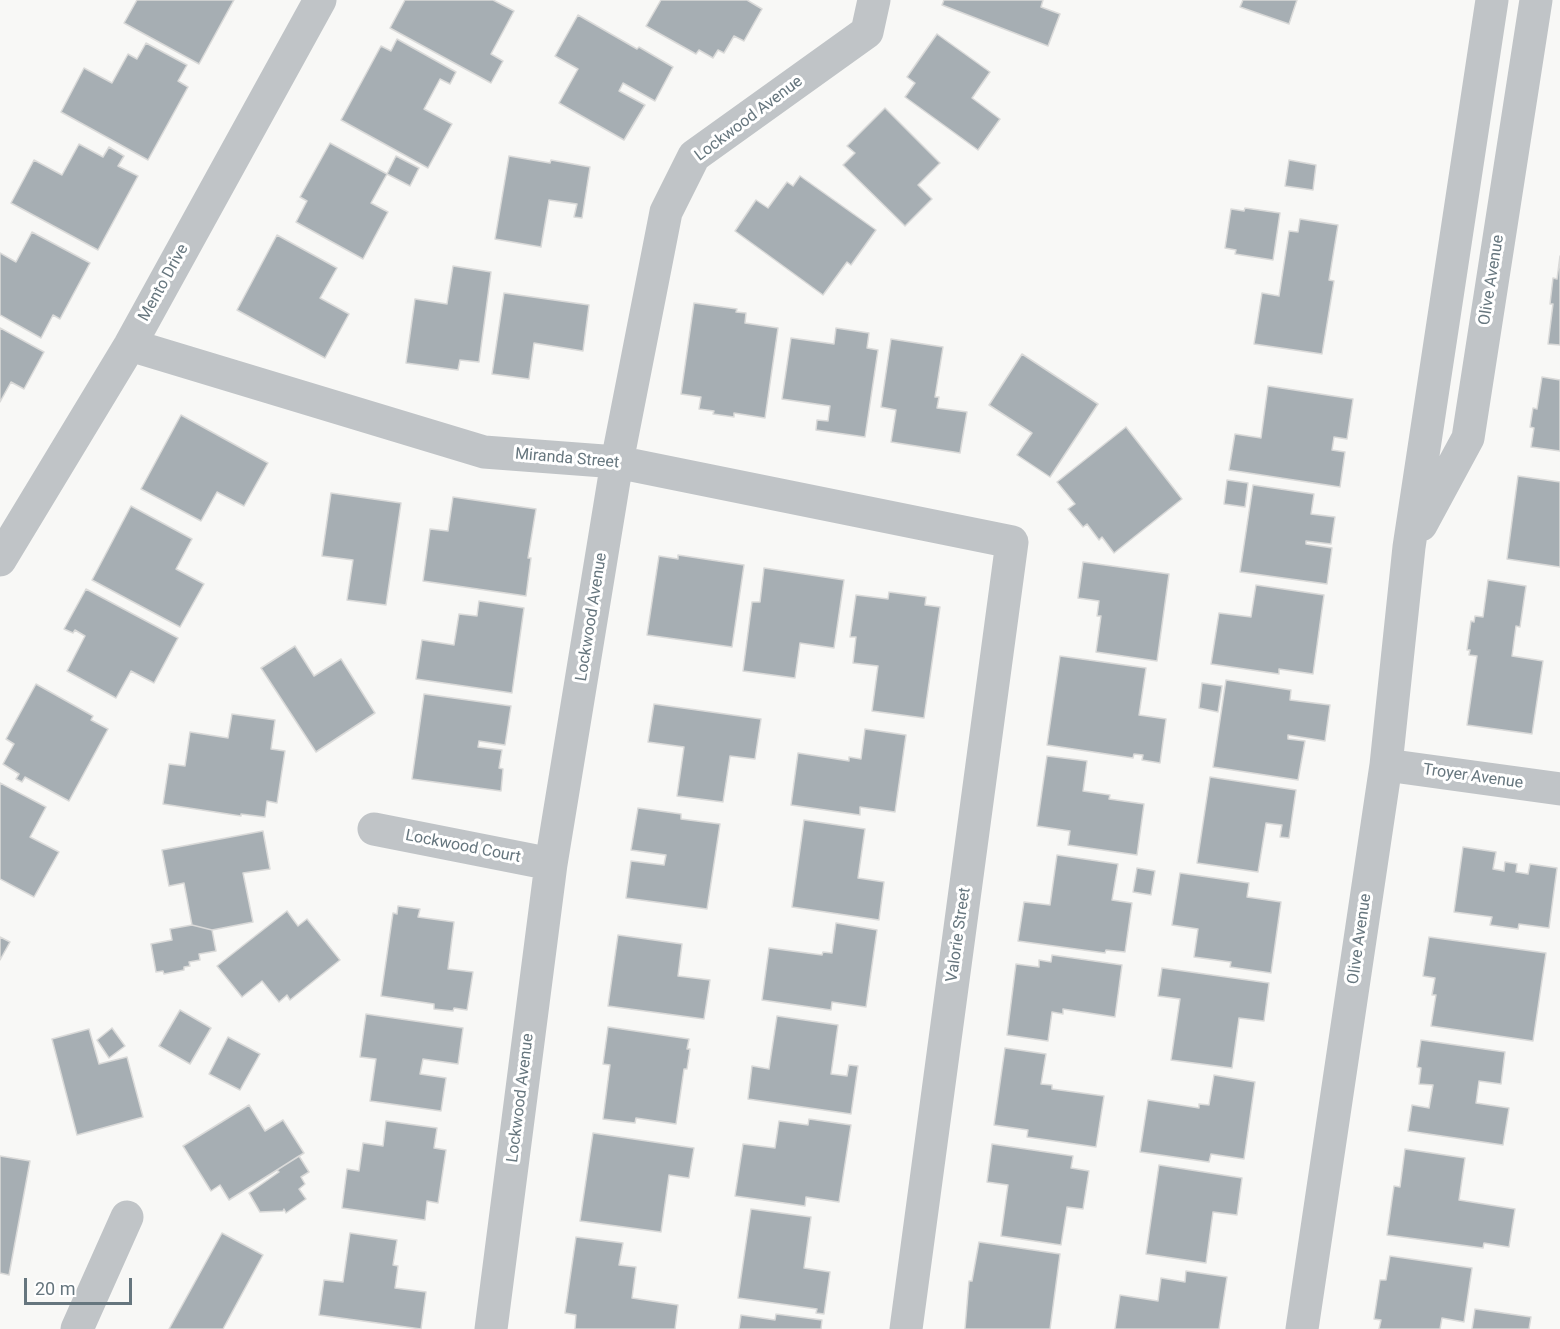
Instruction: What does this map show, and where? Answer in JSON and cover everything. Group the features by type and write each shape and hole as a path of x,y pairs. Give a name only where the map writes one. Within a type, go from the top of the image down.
{"street":[{"name":"Mento Drive","path":"0,560 130,345 320,0"},
{"name":"Lockwood Avenue","path":"491,1329 551,864 617,462 666,212 694,156 867,32 874,0"},
{"name":"Olive Avenue","path":"1302,1329 1386,765 1409,547 1492,0"},
{"name":"Olive Avenue","path":"1409,547 1468,438 1536,0"},
{"name":"Miranda Street","path":"130,345 484,452 617,462 1012,542"},
{"name":"Valorie Street","path":"906,1329 1012,542"},
{"name":"Troyer Avenue","path":"1386,765 1560,789"},
{"name":"Lockwood Court","path":"374,829 551,864"},
{"path":"77,1329 127,1217"}],"building":[{"path":"137,0 234,0 199,64 124,23"},
{"path":"405,0 493,0 514,11 491,54 503,61 491,83 390,28"},
{"path":"661,0 747,0 762,9 744,41 734,36 724,53 718,50 713,58 699,50 696,54 646,26"},
{"path":"944,0 1043,0 1041,7 1060,14 1048,46 942,5"},
{"path":"1243,0 1297,0 1289,24 1240,7"},
{"path":"578,15 673,67 655,101 623,83 619,91 645,105 624,140 559,103 578,69 555,56"},
{"path":"937,34 990,72 972,98 1000,119 978,150 905,97 915,83 907,77"},
{"path":"397,39 456,72 450,84 440,79 424,109 452,124 428,168 341,120 381,46 391,51"},
{"path":"146,43 187,65 178,81 188,87 148,160 61,112 84,68 112,83 128,54 137,59"},
{"path":"885,108 940,163 918,185 932,199 905,226 843,165 855,153 847,146"},
{"path":"330,143 387,174 371,203 388,212 363,259 296,222 307,201 300,197"},
{"path":"79,144 103,157 109,147 124,156 118,166 138,176 98,250 11,203 34,160 62,175"},
{"path":"396,156 419,168 410,186 387,174"},
{"path":"509,156 590,167 582,218 574,217 577,204 549,200 541,247 495,239"},
{"path":"1289,160 1316,165 1313,190 1285,186"},
{"path":"800,176 876,230 851,265 847,262 823,295 735,231 756,200 768,208 787,182 793,186"},
{"path":"1245,208 1280,213 1273,260 1235,254 1236,250 1225,248 1231,209 1244,211"},
{"path":"1300,219 1338,225 1329,280 1334,281 1322,354 1254,344 1262,293 1279,296 1289,231 1298,232"},
{"path":"32,232 90,263 60,319 53,315 41,338 0,315 0,253 16,262"},
{"path":"277,235 337,268 320,298 349,314 325,358 237,310"},
{"path":"1560,256 1560,345 1548,344 1553,304 1550,304 1553,278 1557,279"},
{"path":"453,266 491,272 479,362 460,360 458,370 406,363 415,299 447,304"},
{"path":"504,293 589,305 583,351 534,343 529,379 492,374"},
{"path":"694,303 737,309 736,312 746,313 745,323 778,328 765,418 734,413 734,417 713,414 714,411 699,409 701,397 681,394"},
{"path":"0,328 44,352 24,389 11,382 0,402"},
{"path":"836,328 869,333 867,348 878,350 865,437 816,430 817,420 828,421 830,406 782,399 791,338 834,344"},
{"path":"891,339 943,347 935,397 939,397 937,408 967,412 960,453 891,442 896,410 881,407"},
{"path":"1022,354 1098,404 1050,477 1017,455 1032,433 989,405"},
{"path":"1542,377 1560,380 1560,451 1531,447 1534,428 1530,427 1533,408 1537,409"},
{"path":"1268,386 1353,399 1347,439 1334,437 1332,450 1345,452 1340,487 1229,470 1235,434 1261,438"},
{"path":"181,415 268,463 244,506 217,492 201,521 141,489"},
{"path":"1126,427 1182,499 1114,553 1102,537 1099,540 1087,524 1083,527 1068,509 1075,504 1057,482"},
{"path":"1518,476 1560,482 1560,567 1507,559"},
{"path":"1227,480 1248,483 1245,507 1224,504"},
{"path":"1253,485 1314,494 1311,514 1335,517 1331,544 1306,541 1306,544 1332,548 1327,584 1240,572"},
{"path":"331,493 401,503 386,605 347,600 353,560 322,556"},
{"path":"453,497 536,509 528,558 531,558 526,596 423,581 430,529 448,531"},
{"path":"131,506 192,539 176,569 204,584 180,627 92,580"},
{"path":"678,555 744,565 732,647 647,635 659,556 678,559"},
{"path":"1083,562 1169,574 1157,661 1096,652 1101,616 1097,616 1099,601 1078,598"},
{"path":"764,568 844,580 834,648 800,643 795,678 743,671 752,602 760,602"},
{"path":"1488,580 1526,586 1520,627 1516,626 1512,656 1543,661 1532,734 1467,725 1477,656 1469,655 1470,650 1467,650 1471,621 1474,622 1475,616 1483,617"},
{"path":"1256,585 1324,595 1313,674 1279,669 1279,674 1211,664 1219,613 1251,617"},
{"path":"86,589 178,638 154,683 131,671 116,698 67,671 85,636 75,630 73,633 64,629"},
{"path":"889,592 926,597 925,605 940,607 924,718 872,711 878,666 853,663 856,637 850,637 856,595 888,599"},
{"path":"479,601 524,608 512,693 416,679 422,640 454,645 459,614 477,616"},
{"path":"295,646 314,676 341,659 375,713 316,752 261,668"},
{"path":"1060,656 1146,668 1139,715 1166,719 1160,763 1142,760 1143,755 1134,754 1133,758 1047,745"},
{"path":"1226,680 1291,690 1290,700 1330,705 1325,741 1288,735 1288,739 1305,741 1298,780 1213,767"},
{"path":"1202,683 1222,686 1218,712 1199,708"},
{"path":"36,684 93,716 91,720 108,729 69,801 25,777 22,782 16,779 19,774 3,764 14,744 6,739"},
{"path":"424,694 511,706 505,745 479,741 478,747 502,750 499,768 503,769 501,791 412,779"},
{"path":"654,704 761,719 755,759 730,756 723,802 677,796 684,747 648,742"},
{"path":"232,714 275,720 271,749 285,751 277,803 267,801 265,817 241,814 241,816 163,804 169,764 185,766 190,732 228,738"},
{"path":"865,729 906,735 895,812 860,807 860,815 791,805 798,753 849,761 849,757 861,759"},
{"path":"1047,756 1087,761 1083,791 1110,795 1109,799 1144,804 1137,855 1068,845 1070,831 1037,826"},
{"path":"1210,777 1296,790 1289,838 1280,837 1282,825 1266,823 1258,872 1197,863"},
{"path":"0,783 46,807 30,837 59,852 34,897 0,879"},
{"path":"638,808 681,814 681,819 720,824 707,909 626,898 631,861 664,865 666,855 631,850"},
{"path":"804,820 865,829 858,878 884,882 879,920 792,907"},
{"path":"263,831 270,869 243,873 253,922 212,930 192,925 184,883 169,886 162,850"},
{"path":"1463,847 1496,852 1493,869 1504,871 1505,862 1517,864 1516,872 1528,874 1530,864 1557,868 1549,928 1519,924 1518,929 1490,925 1492,917 1454,912"},
{"path":"1057,855 1118,864 1112,900 1132,903 1125,952 1106,950 1105,953 1018,941 1024,902 1050,905"},
{"path":"1137,868 1155,871 1151,895 1133,892"},
{"path":"1180,873 1249,883 1247,897 1281,902 1271,973 1230,967 1231,962 1194,957 1198,929 1172,925"},
{"path":"398,906 420,909 418,917 454,922 448,969 473,972 467,1010 434,1009 434,1004 381,996 393,913 397,914"},
{"path":"287,911 298,926 307,919 340,960 290,1000 287,995 279,1002 262,981 242,997 217,966"},
{"path":"836,923 877,930 866,1007 832,1002 831,1010 762,1000 769,948 822,955 823,952 832,953"},
{"path":"192,925 212,930 216,951 199,954 200,960 189,962 190,966 184,967 184,970 164,974 163,971 156,972 151,944 172,940 170,929"},
{"path":"618,935 682,944 678,976 710,980 704,1019 608,1006"},
{"path":"0,937 10,942 0,960"},
{"path":"1429,937 1546,953 1533,1041 1431,1026 1436,995 1432,995 1435,978 1423,976"},
{"path":"1052,955 1122,965 1115,1017 1063,1009 1063,1014 1052,1012 1048,1041 1007,1035 1016,964 1039,967 1039,960 1051,962"},
{"path":"1162,968 1269,983 1264,1021 1239,1018 1232,1068 1171,1060 1180,999 1158,996"},
{"path":"180,1010 211,1028 190,1064 159,1046"},
{"path":"366,1014 463,1028 458,1064 423,1059 420,1074 446,1078 441,1111 370,1101 376,1059 360,1057"},
{"path":"777,1016 838,1025 831,1074 847,1076 849,1065 858,1066 851,1114 748,1099 752,1066 769,1069"},
{"path":"608,1027 689,1039 687,1069 684,1069 676,1124 636,1118 635,1123 603,1119 610,1065 603,1064"},
{"path":"112,1028 125,1046 109,1058 97,1040"},
{"path":"89,1029 99,1064 127,1057 143,1117 77,1135 52,1039"},
{"path":"228,1037 260,1054 240,1090 209,1074"},
{"path":"1421,1040 1505,1052 1501,1084 1479,1081 1476,1103 1509,1108 1503,1145 1408,1131 1412,1105 1429,1108 1433,1085 1419,1084 1421,1068 1417,1067"},
{"path":"1005,1048 1046,1054 1041,1084 1052,1085 1052,1089 1104,1096 1096,1147 1027,1137 1028,1130 994,1125"},
{"path":"1214,1075 1255,1082 1244,1159 1211,1154 1209,1162 1140,1152 1148,1100 1199,1108 1199,1104 1209,1105"},
{"path":"249,1105 265,1131 283,1120 304,1153 229,1200 220,1185 211,1191 183,1146"},
{"path":"809,1119 851,1125 839,1202 806,1197 805,1206 735,1196 743,1144 775,1148 779,1121 808,1125"},
{"path":"386,1121 437,1128 434,1148 446,1150 438,1203 427,1201 425,1220 342,1208 347,1169 359,1171 363,1143 383,1146"},
{"path":"593,1133 694,1148 689,1178 669,1175 661,1232 580,1221"},
{"path":"992,1144 1073,1156 1071,1168 1089,1171 1083,1209 1067,1207 1061,1245 1001,1236 1008,1185 987,1182"},
{"path":"1405,1149 1465,1158 1459,1200 1515,1209 1509,1247 1484,1243 1483,1248 1387,1235 1394,1186 1400,1187"},
{"path":"0,1156 30,1161 9,1275 0,1273"},
{"path":"299,1156 309,1172 301,1177 305,1184 299,1189 306,1199 286,1213 284,1209 283,1211 260,1212 249,1193 279,1172 277,1170"},
{"path":"1159,1165 1242,1178 1237,1215 1213,1212 1206,1263 1146,1254"},
{"path":"751,1209 811,1217 804,1268 830,1272 824,1314 816,1313 817,1309 738,1298"},
{"path":"222,1233 263,1255 223,1329 169,1329"},
{"path":"350,1233 397,1240 393,1265 398,1266 395,1288 426,1292 421,1329 319,1315 324,1280 343,1282"},
{"path":"576,1237 623,1243 619,1265 636,1267 632,1298 678,1305 675,1329 575,1329 576,1315 565,1313"},
{"path":"979,1242 1060,1254 1050,1329 965,1329 969,1281 972,1281"},
{"path":"1390,1256 1472,1268 1464,1322 1442,1318 1440,1329 1379,1329 1381,1320 1374,1319 1380,1280 1386,1280"},
{"path":"1186,1271 1227,1277 1219,1329 1115,1329 1120,1295 1158,1301 1161,1278 1185,1282"},
{"path":"1475,1309 1531,1317 1529,1329 1472,1329"},
{"path":"776,1314 822,1320 821,1329 739,1329 741,1315 775,1320"}]}
